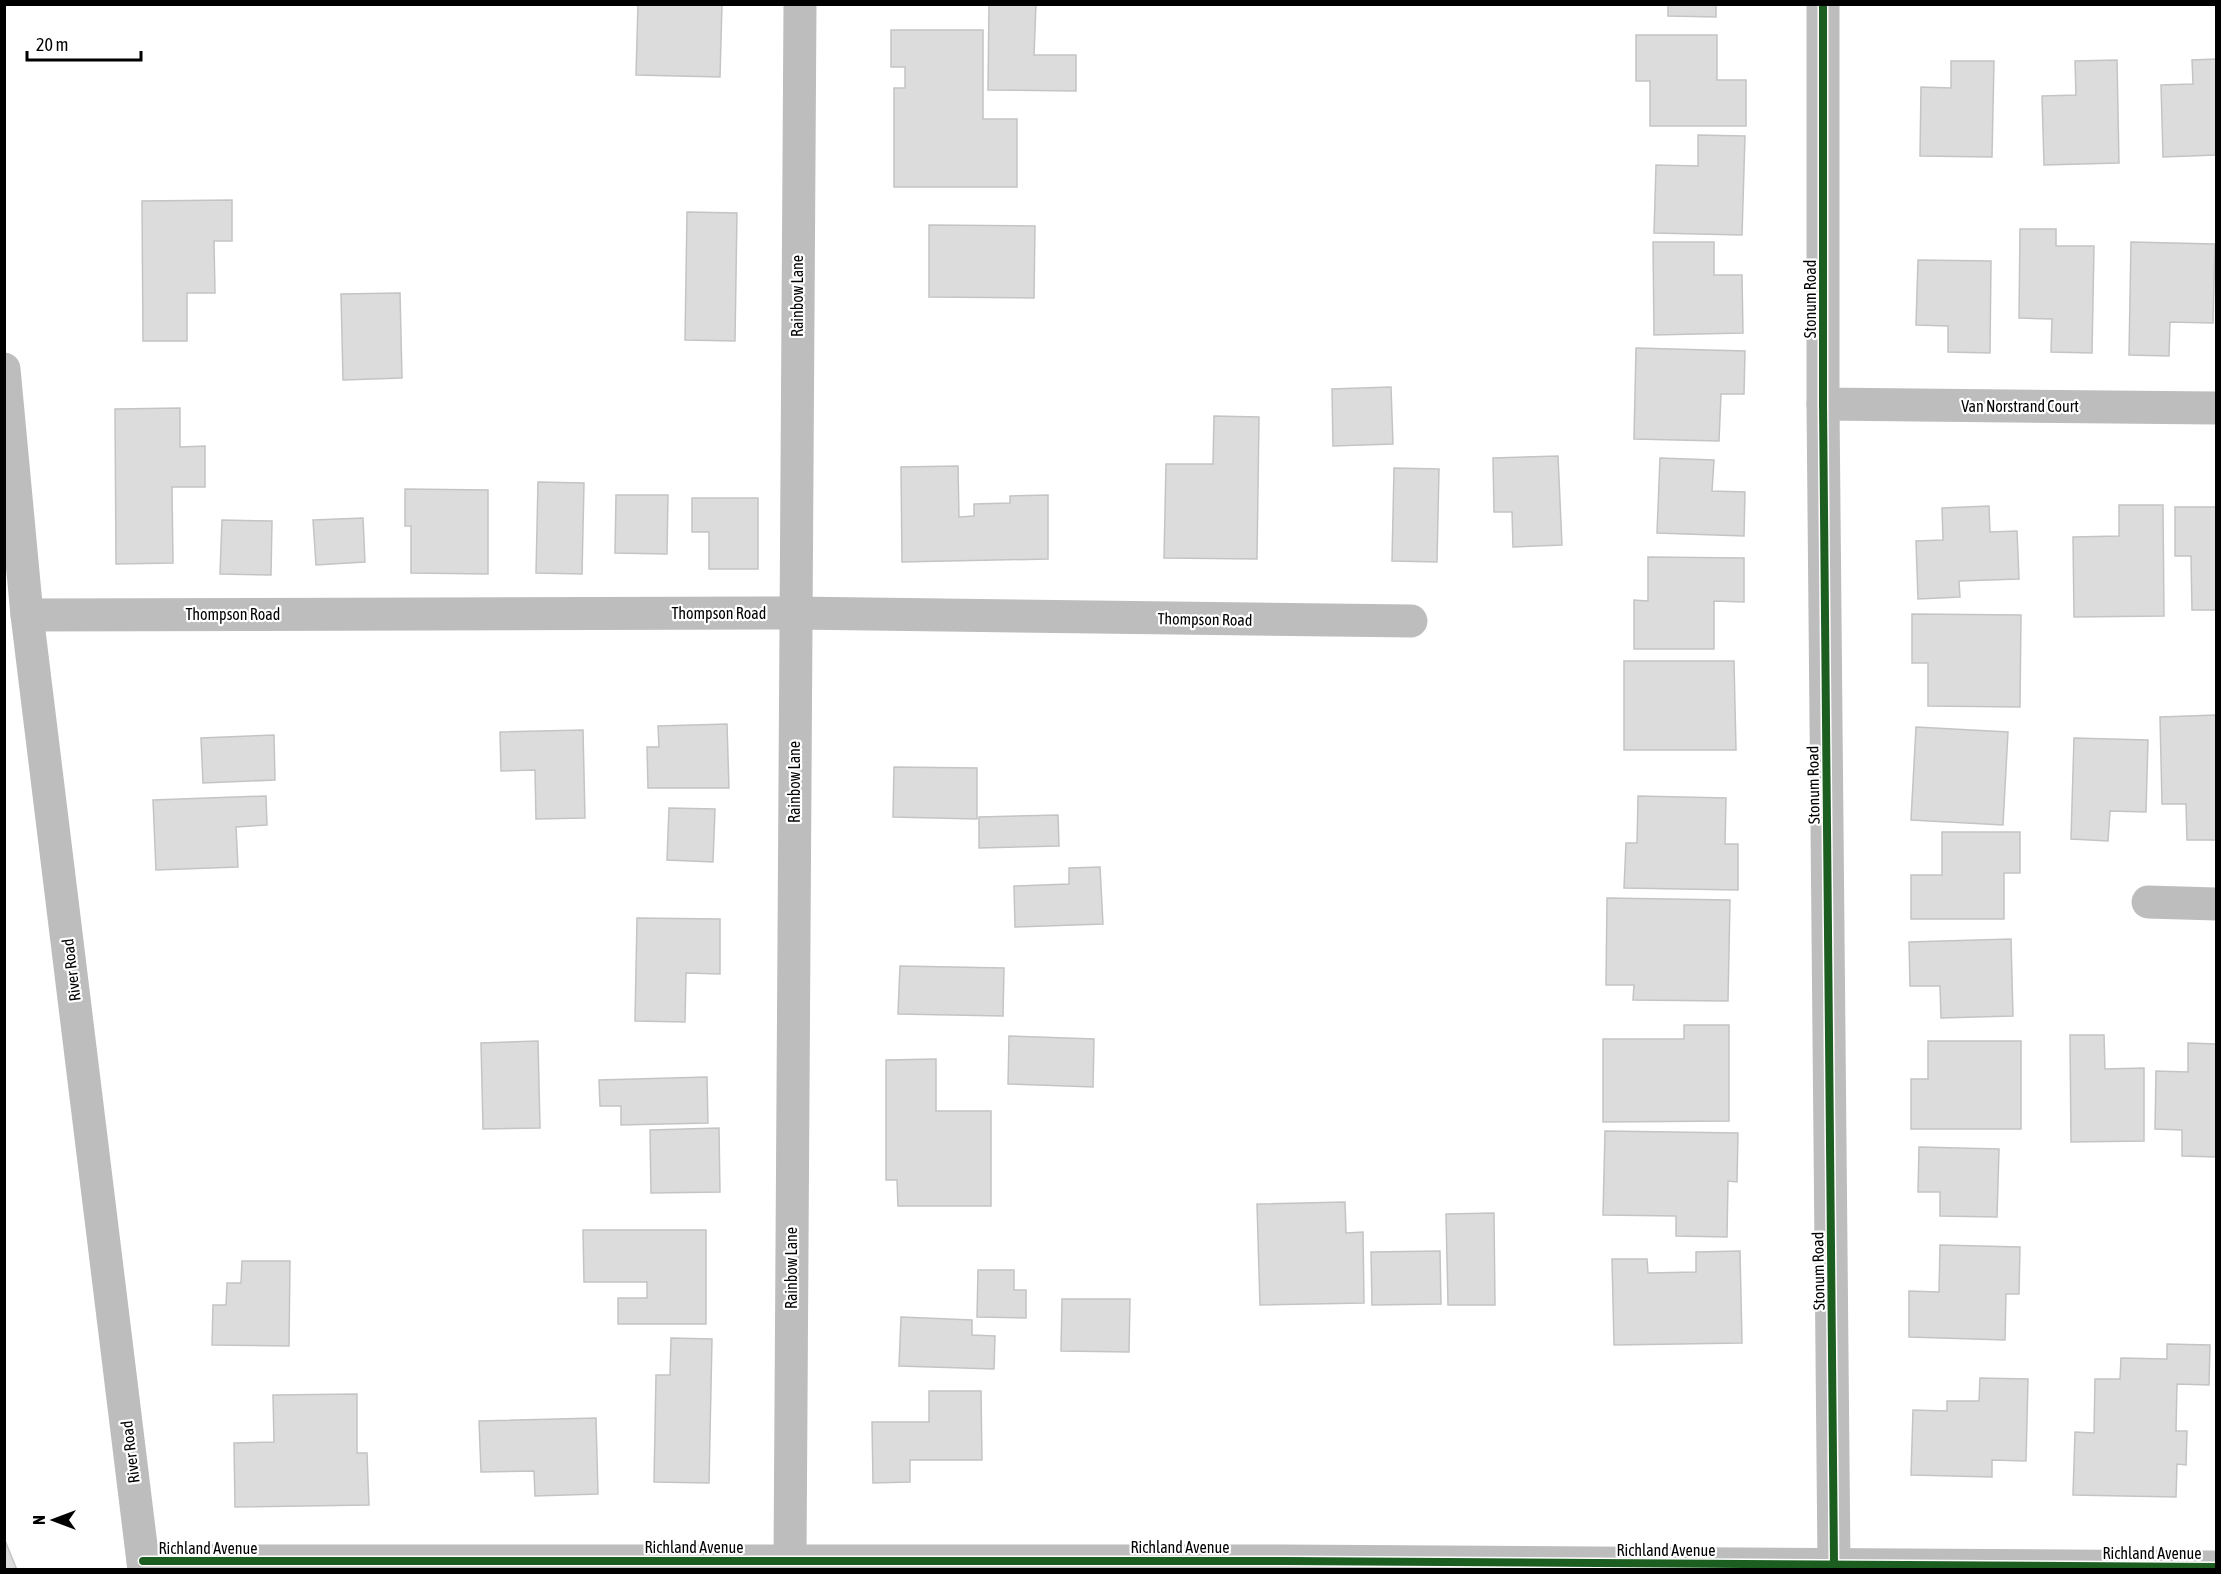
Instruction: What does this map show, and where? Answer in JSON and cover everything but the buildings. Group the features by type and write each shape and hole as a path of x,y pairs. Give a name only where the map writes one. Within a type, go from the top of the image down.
{"street":[{"name":"Rainbow Lane","path":"790,1560 794,613 800,4"},
{"name":"Stonum Road","path":"1823,4 1823,404 1834,1565"},
{"name":"River Road","path":"4,369 27,615 144,1565"},
{"name":"Van Norstrand Court","path":"1823,404 2217,408"},
{"name":"Thompson Road","path":"27,615 794,613 1411,621"},
{"path":"2148,902 2217,904"},
{"name":"Richland Avenue","path":"144,1565 790,1560 879,1565 2217,1567"}],"cycle path":[{"path":"1823,4 1823,404 1834,1565"},
{"path":"143,1561 1284,1561 2216,1567"}]}
